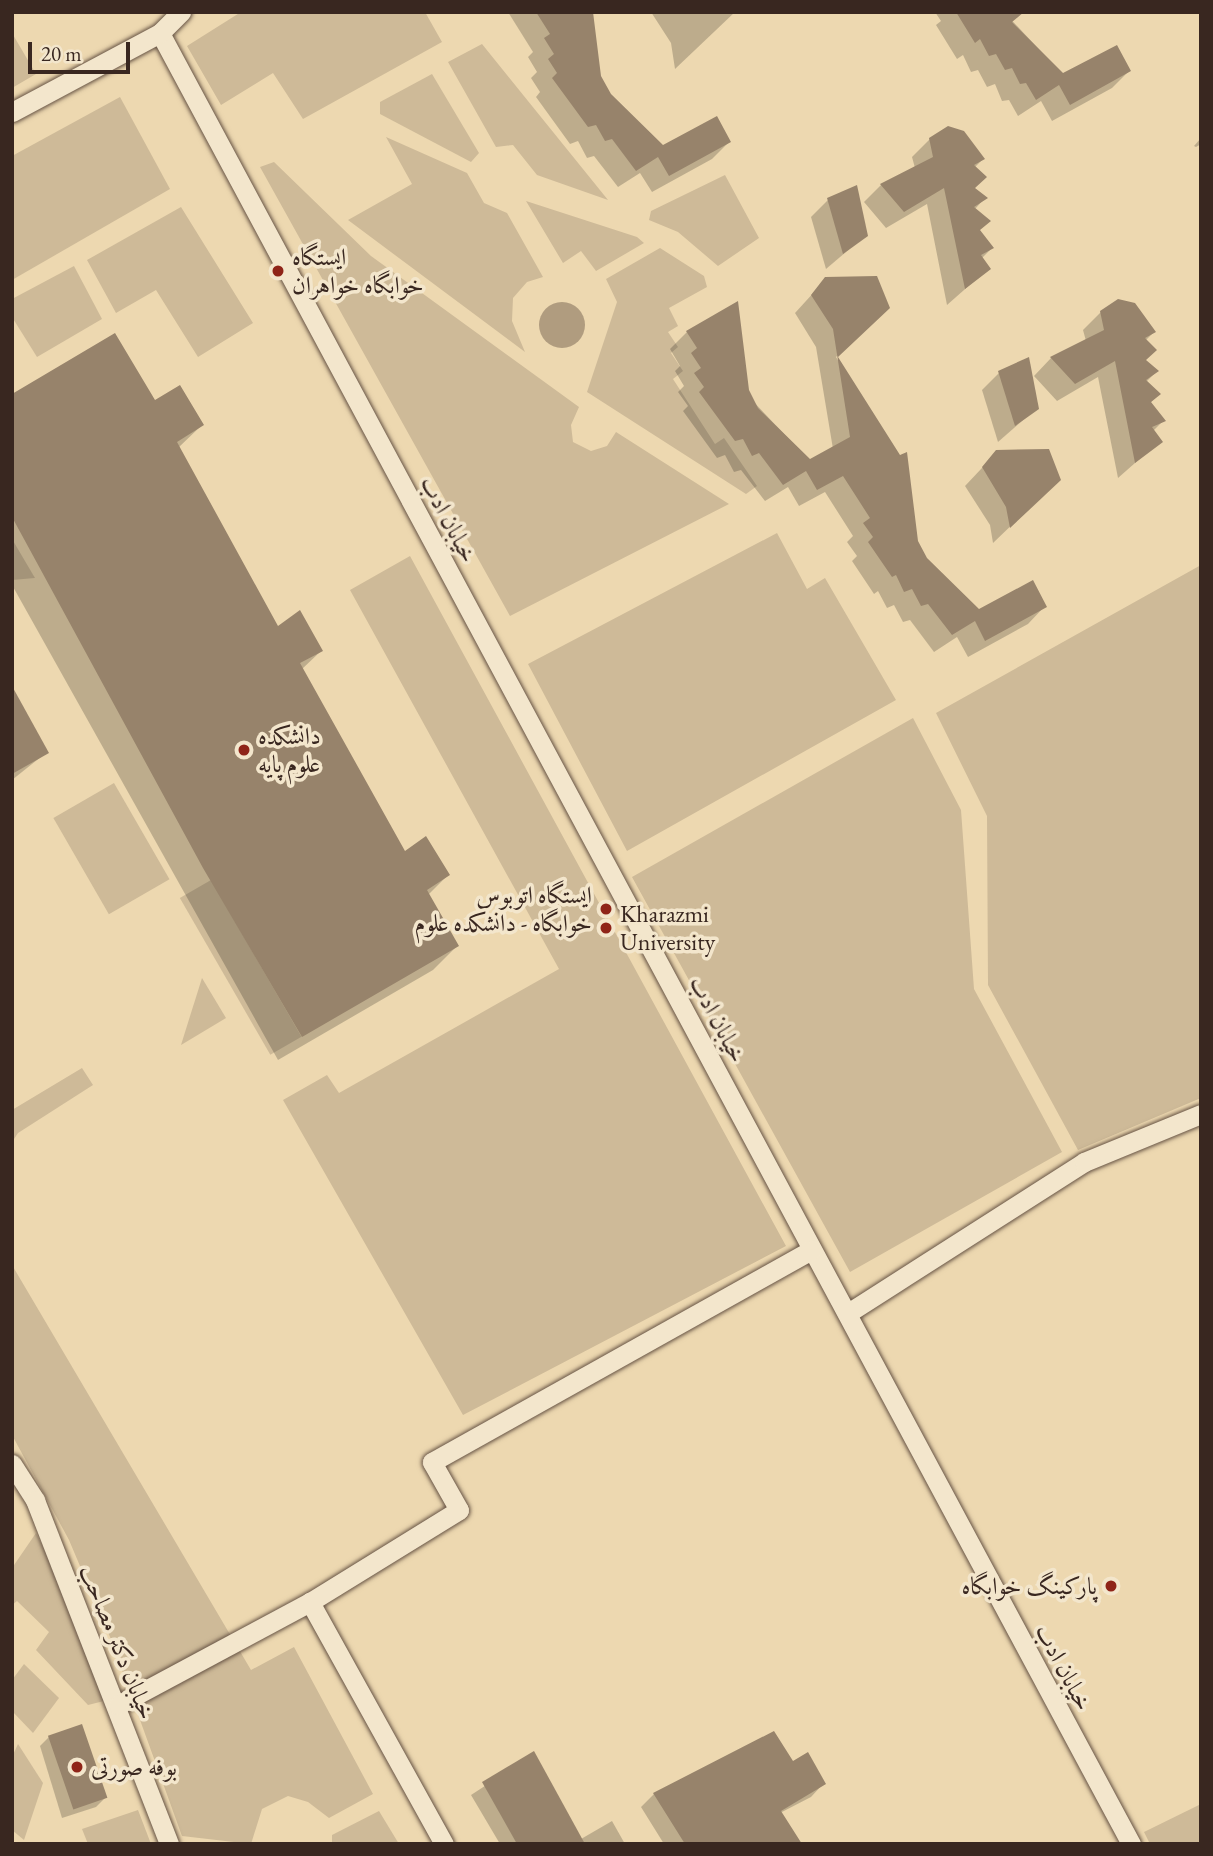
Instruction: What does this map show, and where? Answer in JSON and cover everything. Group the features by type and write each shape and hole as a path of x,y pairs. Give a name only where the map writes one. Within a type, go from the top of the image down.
{"lane":[{"path":"12,112 160,33 181,12"},
{"name":"خیابان ادب","path":"160,33 1131,1844"},
{"path":"848,1313 1084,1162 1201,1114"},
{"path":"118,1706 310,1602 459,1510 432,1462 812,1250"},
{"name":"خیابان دکتر مصاحب","path":"12,1464 35,1500 118,1706 169,1844"},
{"path":"310,1602 444,1844"}],"shaded area":[{"path":"241,12 425,12 442,42 303,119 273,73 221,105 187,46"},
{"path":"12,33 36,74 12,88"},
{"path":"482,44 608,200 537,175 513,145 496,147 448,62"},
{"path":"432,74 479,153 471,162 380,114 380,102"},
{"path":"120,97 170,189 12,280 12,156"},
{"path":"386,137 467,173 484,203 507,213 543,277 527,282 513,298 512,321 525,352 348,220 412,184"},
{"path":"274,162 371,256 579,407 571,425 573,442 591,451 607,446 616,432 729,504 510,616 260,167"},
{"path":"725,175 759,238 718,266 678,232 649,220 651,211"},
{"path":"526,201 637,237 644,243 596,271 581,251 563,263"},
{"path":"181,207 253,323 198,357 156,290 116,313 87,260"},
{"path":"660,248 704,276 707,287 669,308 678,326 668,332 678,347 671,353 683,371 673,379 715,444 724,438 757,486 746,494 587,392 617,302 606,279"},
{"path":"74,266 102,319 37,357 12,317 12,299"},
{"path":"562,302 578,309 585,325 578,341 562,348 546,341 539,325 546,309"},
{"path":"777,533 807,589 825,578 896,700 627,851 528,664"},
{"path":"12,539 35,578 12,580"},
{"path":"410,556 786,1246 463,1415 283,1100 327,1075 339,1093 559,969 350,590"},
{"path":"1201,565 1201,1098 1078,1150 988,985 987,816 936,713"},
{"path":"913,718 961,810 974,989 1062,1152 850,1272 632,877"},
{"path":"114,783 170,879 109,914 53,818"},
{"path":"211,880 302,1037 270,1055 180,898"},
{"path":"202,978 226,1018 181,1045"},
{"path":"82,1068 93,1085 18,1133 12,1142 12,1110"},
{"path":"12,1265 251,1670 294,1647 373,1794 329,1818 308,1802 288,1796 262,1809 251,1844 182,1836 110,1637 69,1540 12,1435"},
{"path":"36,1533 53,1567 104,1701 88,1705 36,1650 49,1632 17,1601 12,1605 12,1568"},
{"path":"24,1664 59,1698 33,1733 12,1711 12,1680"},
{"path":"18,1744 43,1783 24,1840 12,1830 12,1757"},
{"path":"1201,1804 1201,1844 1150,1844 1144,1832"},
{"path":"138,1810 151,1844 88,1844 82,1829"},
{"path":"379,1811 399,1844 332,1844 332,1835"}],"building":[{"path":"536,12 593,12 601,76 611,94 663,145 717,116 731,142 669,176 658,157 636,171 612,139 605,141 596,125 588,127 552,78 557,73 548,59 554,54 544,38 550,34"},
{"path":"956,12 1024,12 1012,22 1063,73 1117,45 1131,71 1070,105 1059,85 1036,100 1026,83 1020,84 1012,68 1005,70 996,54 989,56 980,39 975,43"},
{"path":"948,126 964,131 985,159 974,165 987,177 975,188 988,198 974,207 991,221 980,230 994,248 981,255 991,269 965,289 944,188 904,212 880,184 933,157 929,138"},
{"path":"857,185 868,236 843,254 827,198"},
{"path":"877,276 890,308 838,357 900,455 907,452 918,541 927,558 979,609 1033,580 1047,607 985,641 975,621 952,635 928,604 921,606 912,589 904,592 896,575 892,577 868,542 873,537 863,523 870,518 843,476 817,490 806,471 783,485 759,453 752,456 743,439 735,441 699,392 704,387 694,373 701,368 691,353 697,348 686,331 738,301 749,390 758,408 810,459 850,437 833,329 811,295 825,277"},
{"path":"1118,299 1135,303 1156,332 1145,338 1157,350 1146,360 1159,371 1146,380 1161,394 1151,402 1166,421 1152,427 1163,442 1135,463 1115,361 1075,384 1050,357 1104,330 1100,311"},
{"name":"دانشکده علوم پایه","path":"115,333 155,400 180,385 204,425 177,442 278,626 300,610 323,651 300,663 405,851 426,836 450,875 427,890 459,946 302,1037 203,868 12,517 12,394"},
{"path":"1029,357 1039,409 1015,426 998,371"},
{"path":"1049,449 1061,480 1010,528 1006,507 982,467 996,450"},
{"path":"12,686 49,753 12,774"},
{"name":"بوفه صورتی","path":"82,1724 107,1798 73,1809 48,1736"},
{"path":"774,1731 793,1761 808,1752 826,1784 781,1811 802,1844 685,1844 653,1793"},
{"path":"534,1751 585,1844 517,1844 482,1782"}],"place":[{"name":"ایستگاه خوابگاه خواهران","path":"278,271"},
{"name":"دانشکده علوم پایه","path":"244,750"},
{"name":"ایستگاه اتوبوس خوابگاه - دانشکده علوم","path":"606,909"},
{"name":"Kharazmi University","path":"606,928"},
{"name":"پارکینگ خوابگاه","path":"1111,1586"},
{"name":"بوفه صورتی","path":"77,1767"}]}
